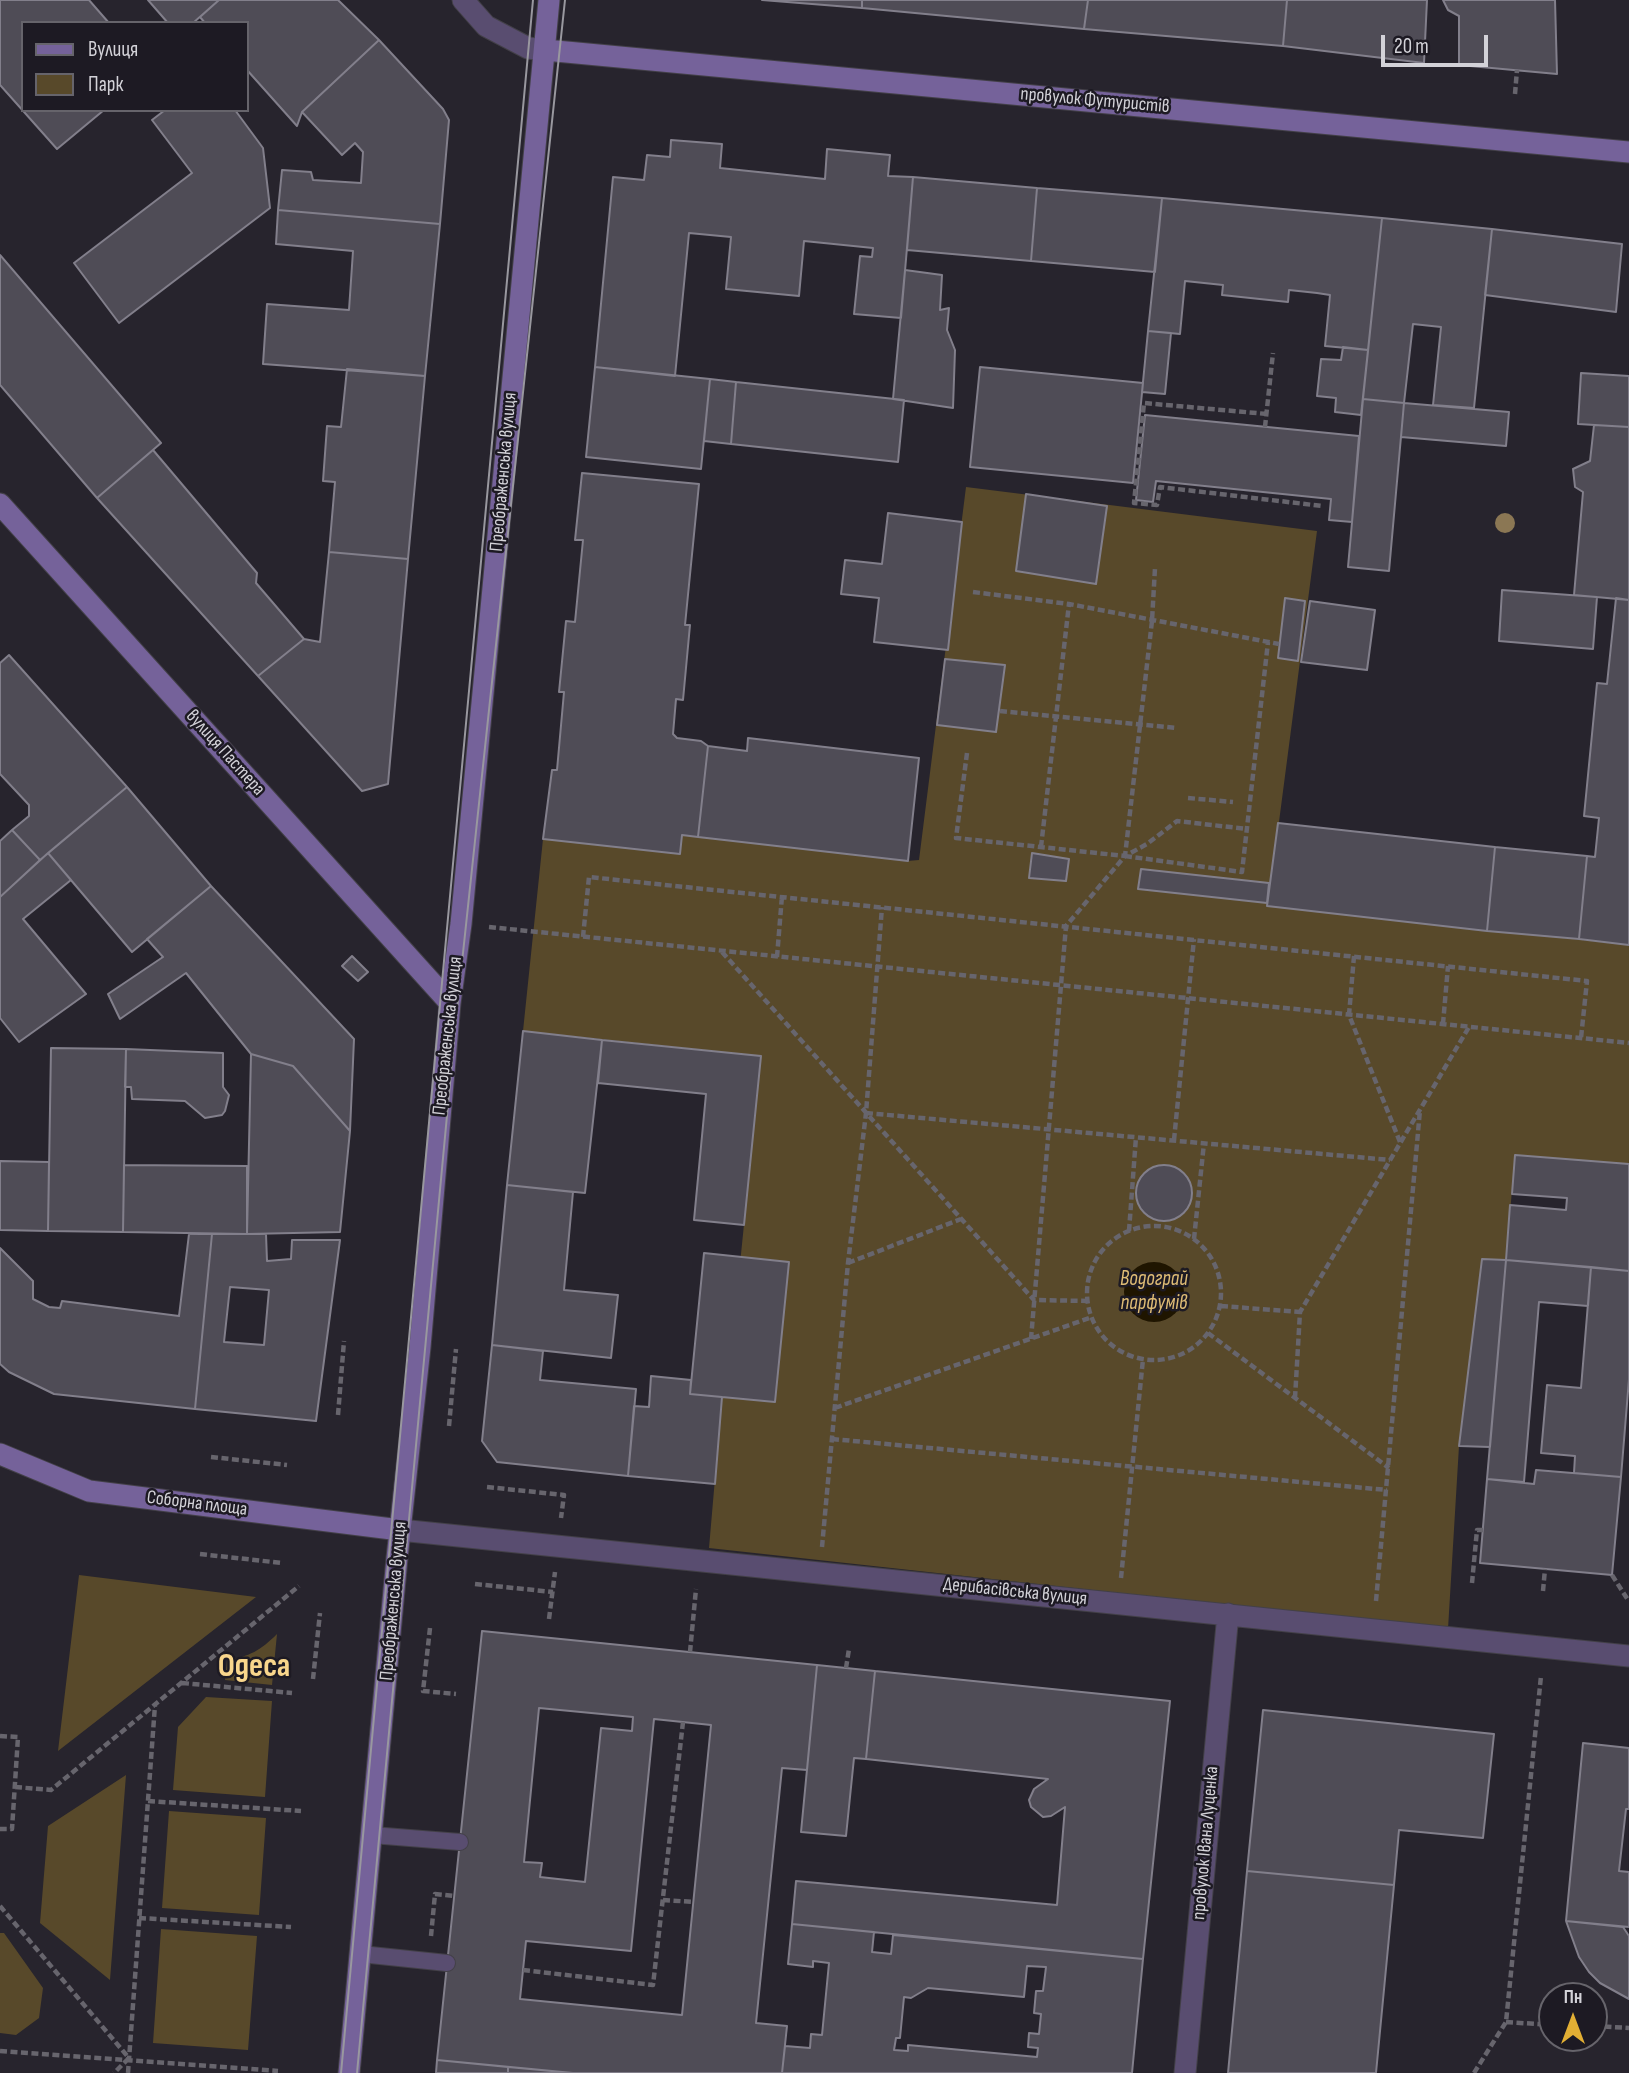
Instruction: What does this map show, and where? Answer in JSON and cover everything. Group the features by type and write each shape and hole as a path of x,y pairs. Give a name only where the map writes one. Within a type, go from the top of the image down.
{"street":[{"path":"463,0 486,26 528,48 553,50"},
{"name":"Преображенська вулиця","path":"349,2073 520,292 553,50 549,0"},
{"name":"провулок Футуристів","path":"553,50 1629,152"},
{"name":"вулиця Пастера","path":"0,504 450,1003"},
{"name":"Соборна площа","path":"0,1454 89,1491 400,1530"},
{"name":"Дерибасівська вулиця","path":"400,1530 1629,1656"},
{"name":"провулок Івана Луценка","path":"1185,2073 1228,1614"}],"lane":[{"path":"372,1835 460,1842"},
{"path":"360,1954 447,1963"}],"path":[{"path":"1515,94 1517,70"},
{"path":"1265,427 1273,353"},
{"path":"1266,414 1144,403 1134,503 1157,505 1160,486 1322,506"},
{"path":"1125,856 1152,621 1155,568"},
{"path":"973,592 1069,604 1279,644"},
{"path":"1041,847 1069,604"},
{"path":"967,753 956,838 1242,872 1268,642"},
{"path":"1000,711 1177,728"},
{"path":"1188,798 1233,802"},
{"path":"1031,1339 1066,926 1125,856 1147,844 1177,821 1247,829"},
{"path":"583,937 589,877 782,896 1587,981 1581,1038"},
{"path":"777,957 782,896"},
{"path":"820,1572 848,1263 866,1113 882,907"},
{"path":"461,924 1629,1043"},
{"path":"1174,1140 1194,939"},
{"path":"721,951 1034,1300 1088,1301"},
{"path":"1354,956 1349,1015 1400,1143"},
{"path":"1443,1024 1447,966"},
{"path":"1296,1398 1300,1312 1469,1027"},
{"path":"1374,1630 1420,1110"},
{"path":"866,1113 1391,1160"},
{"path":"1129,1231 1136,1137"},
{"path":"1194,1240 1204,1143"},
{"path":"848,1263 961,1219"},
{"path":"1146,1227 1179,1231 1208,1253 1217,1269 1221,1287 1216,1320 1195,1346 1180,1355 1162,1360 1143,1359 1127,1354 1112,1345 1100,1333 1092,1317 1088,1301 1088,1283 1093,1266 1108,1245 1129,1231 1146,1227"},
{"path":"1220,1306 1300,1312"},
{"path":"835,1408 1092,1317"},
{"path":"1208,1333 1389,1468"},
{"path":"338,1415 344,1341"},
{"path":"449,1426 456,1349"},
{"path":"1119,1603 1143,1359"},
{"path":"832,1439 1387,1490"},
{"path":"211,1457 287,1465"},
{"path":"487,1487 564,1495"},
{"path":"1472,1583 1477,1530 1483,1530"},
{"path":"200,1554 282,1563"},
{"path":"690,1652 698,1560"},
{"path":"1542,1591 1545,1569"},
{"path":"1612,1574 1628,1600"},
{"path":"475,1584 553,1592"},
{"path":"15,1787 51,1790 299,1587"},
{"path":"313,1679 320,1613"},
{"path":"430,1628 423,1690 456,1693"},
{"path":"1474,2073 1506,2022 1545,1647"},
{"path":"846,1668 849,1649"},
{"path":"181,1683 292,1693"},
{"path":"128,2073 155,1705"},
{"path":"523,1970 653,1985 683,1722"},
{"path":"0,1736 18,1737 12,1829 0,1829"},
{"path":"148,1801 302,1811"},
{"path":"428,1961 435,1894 454,1896"},
{"path":"663,1900 694,1902"},
{"path":"0,1906 129,2058"},
{"path":"139,1918 291,1927"},
{"path":"1506,2022 1538,2024"},
{"path":"1608,2027 1629,2028"},
{"path":"0,2051 129,2058 278,2071"},
{"path":"114,2073 129,2058"}],"green space":[{"path":"966,487 1317,531 1268,906 1629,945 1629,1164 1515,1155 1490,1447 1459,1446 1448,1629 709,1548 722,1397 741,1254 761,1056 523,1031 543,839 679,854 682,835 907,861 919,860"},
{"path":"79,1575 256,1597 58,1751"},
{"path":"277,1634 272,1685 225,1680 227,1660 254,1652"},
{"path":"206,1697 272,1701 265,1797 173,1790 178,1727"},
{"path":"126,1775 110,1980 40,1923 48,1826"},
{"path":"169,1811 266,1818 259,1915 162,1908"},
{"path":"161,1929 257,1936 248,2050 153,2043"},
{"path":"0,1933 4,1933 43,1988 39,2018 16,2035 0,2033"}],"water":[{"name":"Водограй парфумів","path":"1154,1262 1171,1267 1179,1275 1184,1292 1179,1309 1171,1317 1154,1322 1137,1317 1129,1309 1124,1292 1129,1275 1137,1267"}],"building":[{"path":"0,0 89,0 107,21 21,21 21,109 0,85"},
{"path":"148,0 219,0 195,21 166,21"},
{"path":"219,0 338,0 379,40 302,112 297,126 248,71 248,21 203,21 200,17"},
{"path":"762,0 862,0 862,8"},
{"path":"862,0 1088,0 1084,29 862,8"},
{"path":"1088,0 1287,0 1283,46 1084,29"},
{"path":"1287,0 1427,0 1424,63 1283,46"},
{"path":"1443,0 1555,0 1557,74 1459,65 1459,16 1448,10"},
{"path":"379,40 443,109 449,120 440,224 278,210 282,170 311,172 313,180 361,183 363,152 355,143 342,155 302,112"},
{"path":"24,112 102,112 57,149"},
{"path":"162,112 236,112 263,148 270,208 119,323 74,263 192,173 152,120"},
{"path":"671,140 722,144 720,168 825,179 827,149 890,155 888,176 913,177 901,318 854,314 860,256 872,257 873,248 804,241 799,296 726,289 731,237 689,233 675,376 595,367 613,177 644,180 647,155 670,157"},
{"path":"913,177 1037,188 1031,261 907,250"},
{"path":"1037,188 1162,198 1155,272 1031,261"},
{"path":"1162,198 1382,218 1368,350 1325,346 1330,295 1289,290 1288,302 1222,295 1223,285 1185,281 1180,334 1148,331"},
{"path":"278,210 440,224 425,376 263,364 267,304 349,310 353,251 276,244"},
{"path":"1382,218 1492,229 1474,408 1433,405 1441,327 1413,324 1404,403 1363,399"},
{"path":"1492,229 1622,244 1616,312 1485,295"},
{"path":"0,255 161,443 97,498 0,385"},
{"path":"905,270 942,275 940,310 949,308 947,330 955,350 953,408 893,399"},
{"path":"1148,331 1171,333 1165,394 1142,392"},
{"path":"1343,347 1368,350 1361,415 1335,412 1336,398 1317,396 1321,359 1341,360"},
{"path":"595,367 710,379 701,469 586,457"},
{"path":"980,367 1143,383 1133,483 970,467"},
{"path":"347,369 425,376 408,559 329,552 335,482 323,481 327,426 341,427"},
{"path":"1581,373 1629,376 1629,427 1578,424"},
{"path":"710,379 736,382 731,444 704,441"},
{"path":"736,382 904,400 898,462 731,444"},
{"path":"1363,399 1404,403 1389,571 1348,567"},
{"path":"1404,403 1509,412 1506,446 1401,437"},
{"path":"1145,415 1359,436 1352,522 1329,520 1331,499 1156,481 1153,502 1136,500"},
{"path":"1594,425 1629,427 1629,600 1574,595 1583,492 1575,487 1573,469 1590,461"},
{"path":"153,450 257,573 256,583 304,639 258,676 97,498"},
{"path":"582,473 699,484 685,625 690,625 683,700 676,699 673,734 677,738 701,741 708,746 698,837 682,835 680,854 543,839 552,770 557,770 564,692 559,692 566,621 575,622 583,540 575,540"},
{"path":"1026,494 1107,506 1096,584 1016,571"},
{"path":"888,513 962,522 948,650 874,642 879,598 841,594 845,560 882,564"},
{"path":"329,552 408,559 388,784 362,791 258,676 304,639 320,642"},
{"path":"1502,590 1597,597 1593,649 1499,641"},
{"path":"1285,598 1305,601 1298,661 1278,658"},
{"path":"1616,598 1629,600 1629,945 1579,939 1587,856 1595,857 1599,818 1584,816 1597,683 1607,684"},
{"path":"1310,601 1375,610 1367,670 1301,662"},
{"path":"9,655 127,787 40,860 12,830 29,816 29,805 0,774 0,663"},
{"path":"945,659 1005,665 996,732 937,725"},
{"path":"748,738 919,758 908,861 698,837 708,746 747,751"},
{"path":"127,787 211,886 132,952 48,853"},
{"path":"1278,823 1495,847 1487,931 1267,906"},
{"path":"12,830 40,860 0,897 0,841"},
{"path":"1495,847 1587,856 1579,939 1487,931"},
{"path":"48,853 71,880 23,919 86,994 19,1042 0,1018 0,897"},
{"path":"1032,853 1069,859 1066,881 1029,878"},
{"path":"1141,869 1269,883 1267,903 1138,889"},
{"path":"211,886 354,1039 350,1131 293,1066 251,1054 186,973 120,1019 108,994 163,957 147,939"},
{"path":"352,956 368,972 358,981 342,966"},
{"path":"523,1031 602,1040 585,1193 507,1185"},
{"path":"602,1040 761,1056 744,1225 694,1220 706,1094 598,1083"},
{"path":"51,1048 126,1049 123,1232 48,1231"},
{"path":"126,1049 223,1053 223,1087 229,1095 225,1111 222,1115 205,1118 185,1101 132,1099 131,1087 125,1087"},
{"path":"251,1054 293,1066 350,1131 340,1232 247,1234"},
{"path":"1515,1155 1629,1164 1629,1271 1506,1260 1510,1205 1566,1210 1567,1198 1512,1194"},
{"path":"0,1161 49,1162 48,1231 0,1230"},
{"path":"124,1165 247,1166 247,1234 123,1232"},
{"path":"1164,1165 1179,1170 1187,1178 1192,1193 1187,1208 1179,1216 1164,1221 1149,1216 1141,1208 1136,1193 1141,1178 1149,1170"},
{"path":"507,1185 573,1192 564,1290 618,1295 611,1358 492,1345"},
{"path":"189,1234 212,1234 195,1409 54,1394 9,1372 0,1364 0,1248 33,1281 33,1299 49,1307 60,1308 62,1301 179,1316"},
{"path":"212,1234 266,1234 267,1261 291,1259 292,1240 340,1240 316,1421 195,1409","holes":["230,1287 269,1290 264,1345 224,1342"]},
{"path":"704,1253 789,1262 775,1402 690,1394"},
{"path":"1482,1259 1506,1260 1490,1447 1459,1446"},
{"path":"1506,1260 1591,1267 1588,1306 1539,1302 1524,1482 1487,1479"},
{"path":"1591,1267 1629,1271 1629,1379 1621,1477 1574,1473 1575,1456 1541,1453 1547,1385 1581,1388"},
{"path":"492,1345 543,1351 540,1380 636,1389 628,1476 497,1462 482,1441"},
{"path":"651,1376 691,1380 690,1394 722,1397 715,1484 628,1476 634,1406 649,1407"},
{"path":"1536,1470 1621,1477 1612,1575 1480,1563 1487,1479 1534,1484"},
{"path":"482,1631 817,1665 807,1770 782,1768 756,2023 787,2026 782,2073 573,2073 437,2060","holes":["539,1708 633,1717 632,1731 601,1728 585,1882 540,1877 542,1863 524,1862","654,1719 711,1725 682,2015 520,1999 526,1941 631,1951"]},
{"path":"817,1665 875,1671 866,1759 854,1758 846,1836 801,1832"},
{"path":"875,1671 1170,1701 1143,1959 792,1924 796,1881 1057,1905 1065,1807 1051,1816 1043,1817 1031,1807 1029,1800 1034,1789 1048,1779 866,1759"},
{"path":"1263,1710 1494,1734 1483,1838 1399,1830 1394,1885 1247,1871"},
{"path":"1583,1743 1629,1748 1629,1809 1626,1809 1619,1871 1629,1872 1629,1927 1566,1921"},
{"path":"1247,1871 1394,1885 1376,2073 1228,2073"},
{"path":"1566,1921 1623,1927 1629,1936 1629,1999 1608,1987 1608,1982 1599,1982 1579,1957"},
{"path":"792,1924 874,1932 872,1952 891,1954 893,1935 1143,1959 1132,2073 782,2073 785,2046 810,2048 811,2034 822,2035 829,1963 813,1961 813,1967 788,1964","holes":["1027,1966 1046,1967 1043,1991 1036,1991 1034,2013 1041,2014 1039,2034 1029,2033 1028,2047 1038,2048 1037,2057 908,2045 908,2051 894,2050 896,2038 900,2038 904,1997 911,1998 928,1988 1024,1997"]},
{"path":"437,2060 508,2067 508,2073 436,2073"},
{"path":"508,2067 573,2073 508,2073"}],"tram line":[{"path":"341,2073 533,0"},
{"path":"357,2073 457,1009 565,0"}],"district":[{"name":"Одеса","path":"254,1668"}]}
